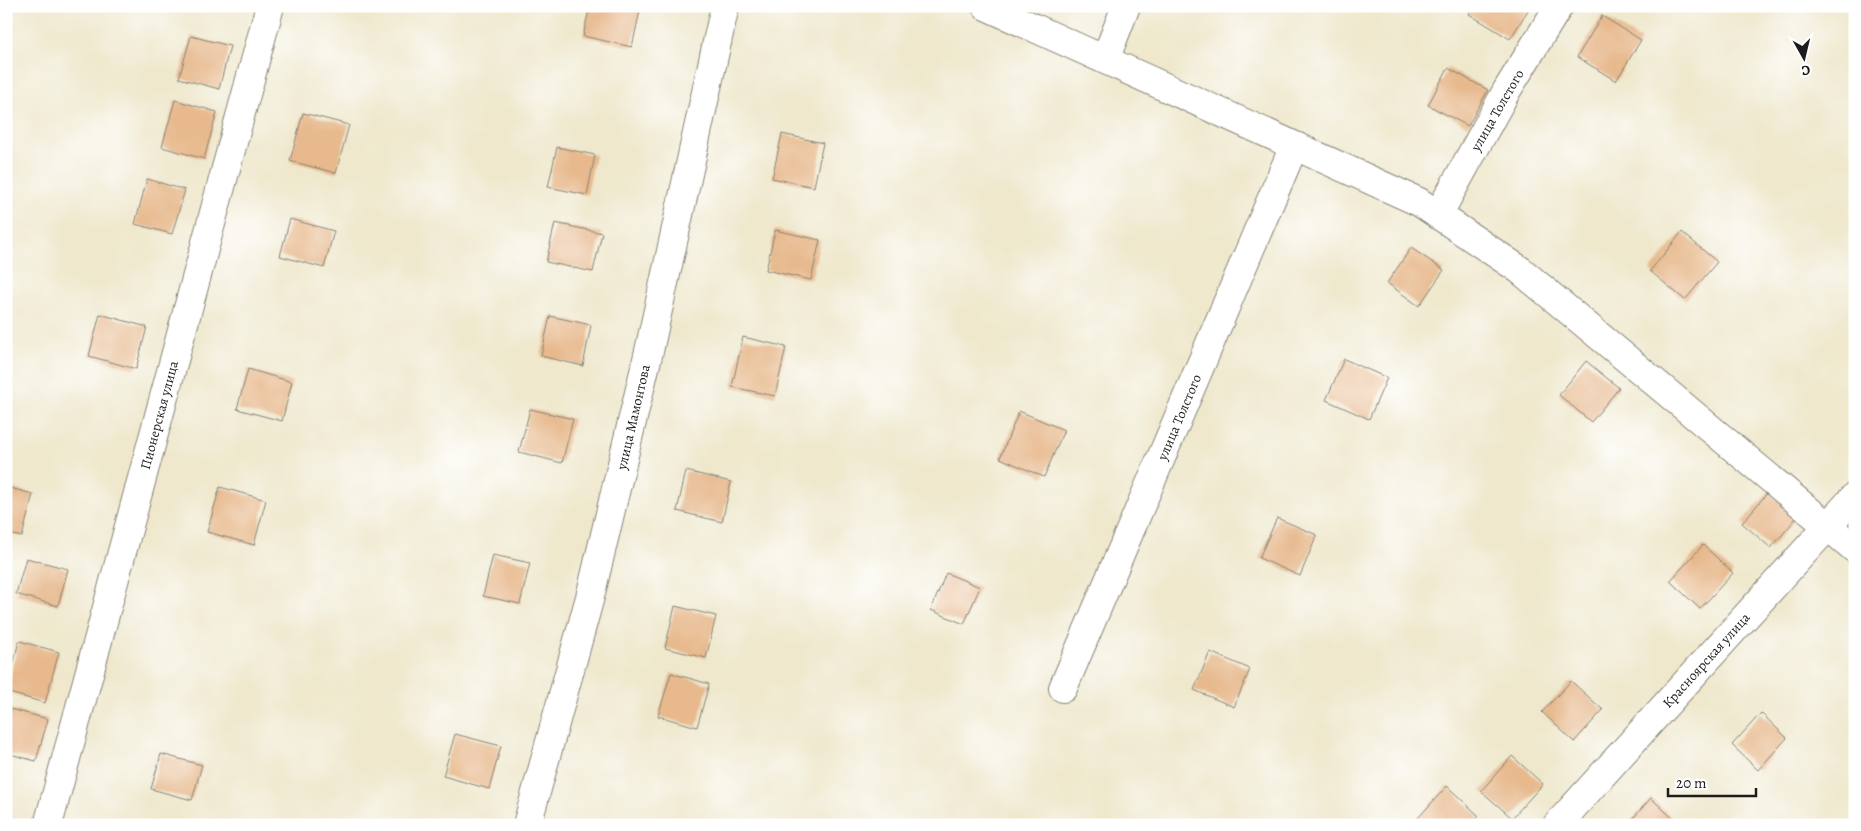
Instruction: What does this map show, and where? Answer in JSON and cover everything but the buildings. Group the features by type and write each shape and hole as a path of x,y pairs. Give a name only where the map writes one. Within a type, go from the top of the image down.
{"street":[{"name":"Пионерская улица","path":"48,825 270,6"},
{"name":"улица Мамонтова","path":"527,825 590,597 649,351 725,6"},
{"path":"986,6 1419,202 1520,270 1855,549"},
{"path":"1105,60 1126,6"},
{"name":"улица Толстого","path":"1438,215 1507,90 1559,6"},
{"name":"улица Толстого","path":"1063,688 1294,146"},
{"name":"Красноярская улица","path":"1557,825 1855,496"}]}
